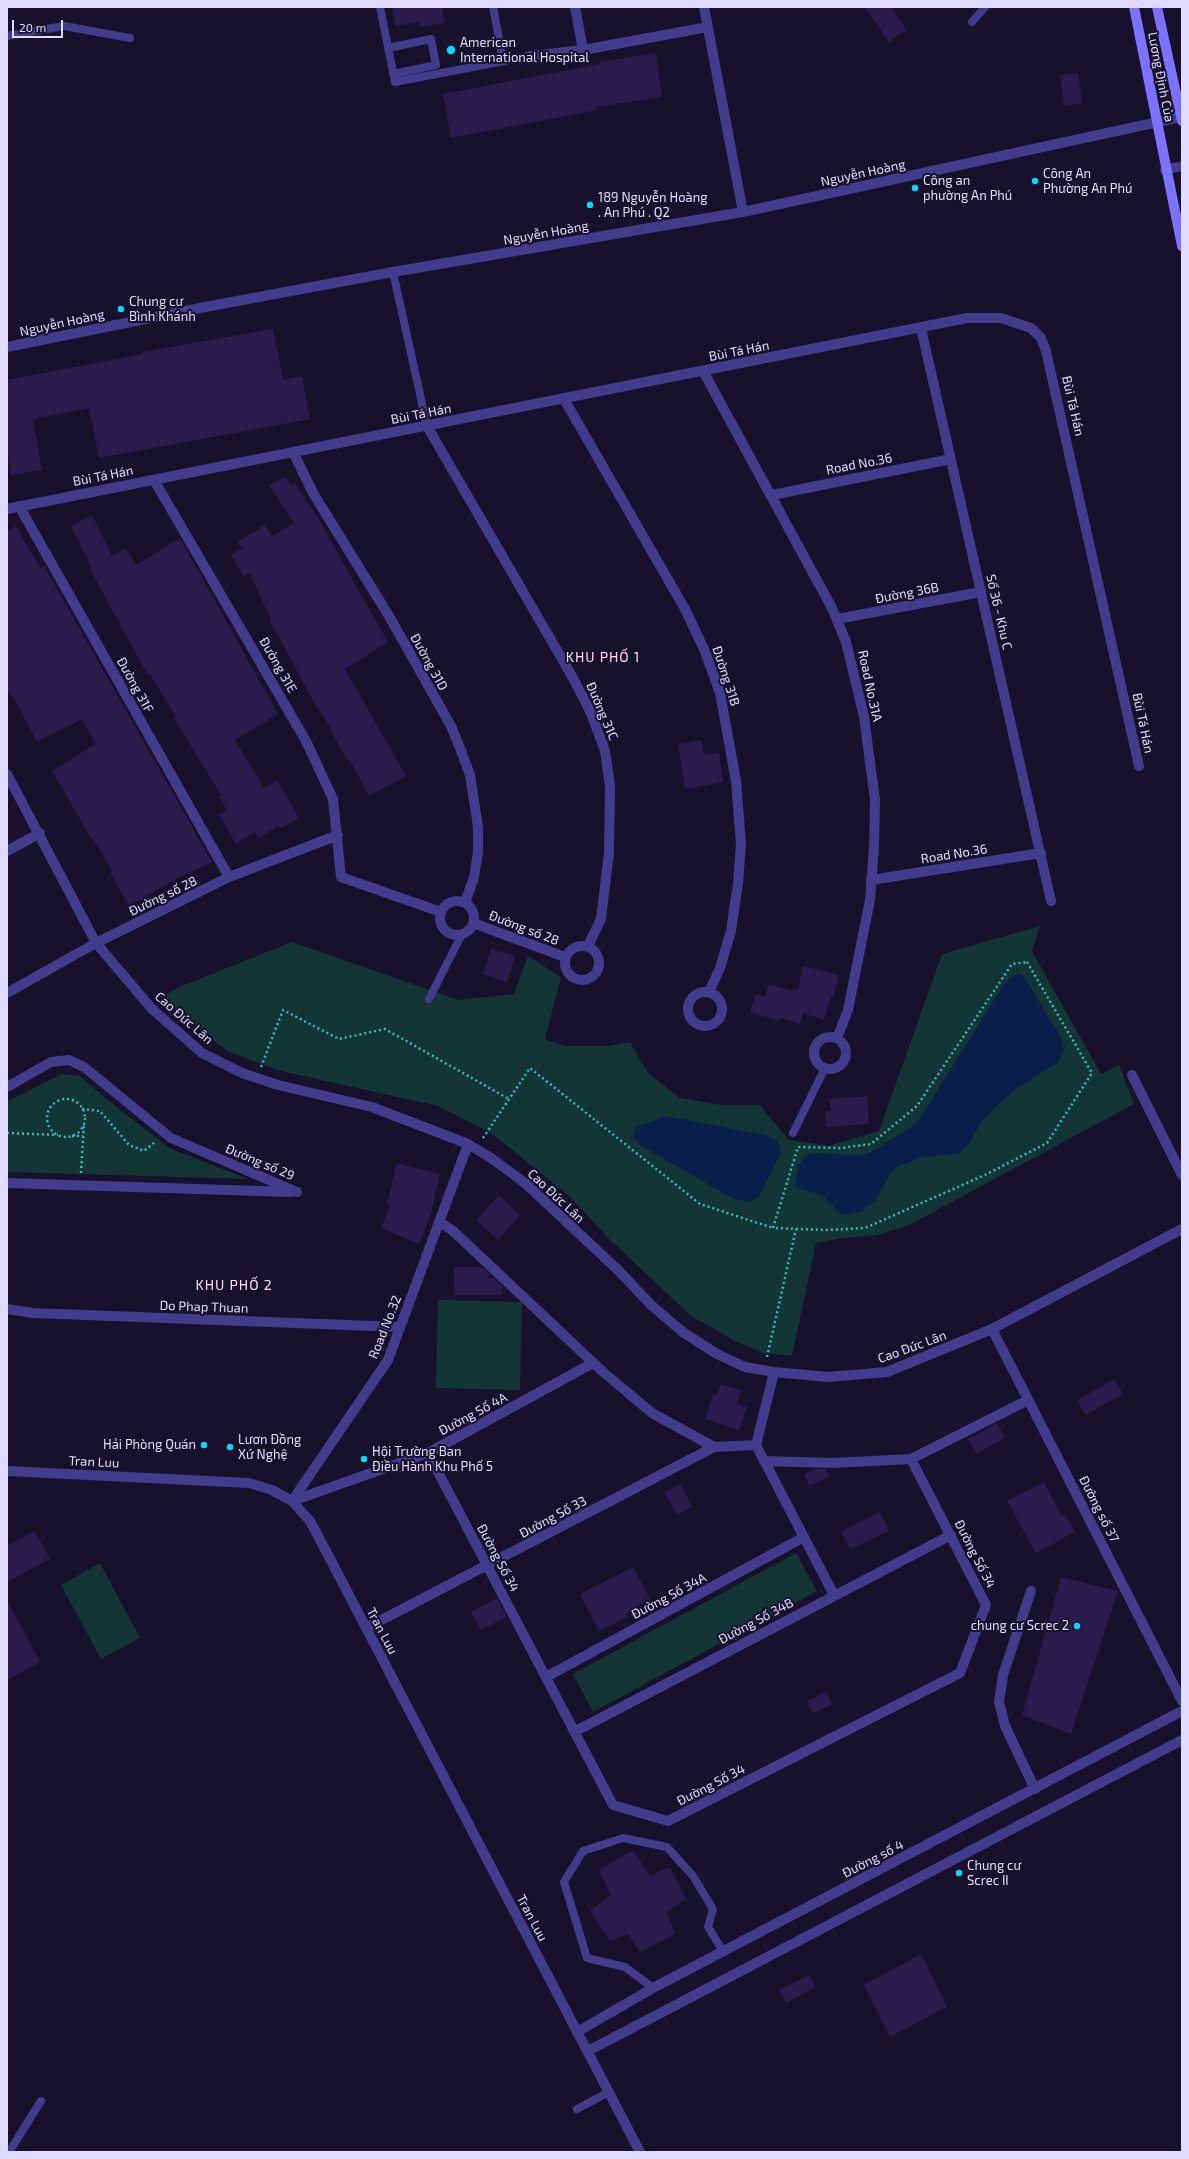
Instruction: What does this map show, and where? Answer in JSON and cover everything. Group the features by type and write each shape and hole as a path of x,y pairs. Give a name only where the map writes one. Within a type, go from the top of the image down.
{"main road":[{"name":"Lương Định Của","path":"1134,7 1165,170 1182,246"},
{"name":"Lương Định Của","path":"1157,7 1182,119"}],"street":[{"path":"575,7 582,50"},
{"path":"704,7 743,212"},
{"path":"530,56 582,50 708,27"},
{"name":"Nguyễn Hoàng","path":"7,348 205,307 393,272 743,212 1156,122 1182,119"},
{"path":"1165,170 1182,166"},
{"name":"Bùi Tá Hán","path":"7,509 967,318 1002,318 1031,328 1041,338 1061,410 1138,766"},
{"name":"Số 36 - Khu C","path":"921,328 1051,901"},
{"name":"Road No.31A","path":"703,371 772,495 837,619 846,642 864,717 875,800 870,900 848,1010 837,1038"},
{"name":"Đường 31B","path":"564,399 685,610 704,649 720,693 736,781 741,844 738,883 731,931 720,968 709,992"},
{"name":"Đường 31C","path":"427,426 573,678 591,713 605,751 610,786 609,853 601,919 588,946"},
{"name":"Đường 31D","path":"293,452 314,493 389,616 451,726 460,748 470,775 478,826 478,852 474,877 465,903"},
{"name":"Road No.36","path":"772,495 951,459"},
{"name":"Đường 31E","path":"154,480 306,740 333,799 338,835 341,877 441,912"},
{"name":"Đường 31F","path":"19,506 229,877"},
{"name":"Đường 36B","path":"837,619 981,592"},
{"name":"Cao Đức Lân","path":"7,774 40,833 96,944 127,982 178,1033 202,1053 257,1078 278,1085 372,1107 472,1146 525,1183 619,1271 651,1305 684,1333 717,1354 745,1367 828,1377 887,1372 992,1329 1182,1229"},
{"path":"7,851 40,833"},
{"name":"Đường số 28","path":"7,993 96,944 229,877 338,835"},
{"name":"Road No.36","path":"871,880 1041,852"},
{"path":"460,901 465,903 473,911 473,923 462,934 451,933 443,927 441,922 441,912 449,903 460,901"},
{"name":"Đường số 28","path":"473,923 565,957"},
{"path":"577,946 588,946 596,953 598,959 597,970 589,978 578,980 572,978 566,969 565,957 568,952 577,946"},
{"path":"822,1038 837,1038 845,1046 846,1051 844,1061 836,1068 825,1068 816,1062 814,1052 815,1046 822,1038"},
{"name":"Đường số 29","path":"7,1087 51,1062 69,1060 84,1067 166,1134 297,1192 7,1183"},
{"path":"1132,1075 1182,1175"},
{"name":"Road No.32","path":"292,1501 388,1360 439,1222 472,1146"},
{"path":"439,1222 452,1230 593,1363 652,1413 714,1447"},
{"name":"Do Phap Thuan","path":"7,1309 33,1313 400,1327"},
{"name":"Đường số 37","path":"992,1329 1182,1701"},
{"name":"Đường Số 4A","path":"292,1501 428,1453 593,1363"},
{"path":"769,1371 756,1445 834,1595"},
{"path":"764,1461 832,1463 911,1459 1028,1400"},
{"name":"Đường Số 33","path":"366,1628 488,1566 714,1447 756,1445"},
{"name":"Đường Số 34","path":"428,1453 613,1805 668,1821 960,1673 986,1606 911,1459"},
{"name":"Tran Luu","path":"7,1471 249,1483 272,1490 292,1501 310,1521 588,2051"},
{"name":"Đường Số 34B","path":"574,1732 951,1535"},
{"name":"Đường Số 34A","path":"546,1677 804,1537"},
{"path":"1031,1591 1003,1675 999,1702 1005,1726 1035,1789"},
{"name":"Đường số 4","path":"578,2032 653,1988 1182,1712"},
{"path":"640,2152 588,2051 1182,1740"}],"lane":[{"path":"380,7 394,78"},
{"path":"493,7 503,61"},
{"path":"972,22 985,7"},
{"path":"7,36 64,26 130,38"},
{"path":"388,48 431,39 436,65 394,78"},
{"path":"394,78 530,56"},
{"path":"393,272 427,426"},
{"path":"429,998 462,934"},
{"path":"793,1133 825,1068"},
{"path":"653,1988 625,1967 587,1958 564,1882 583,1851 623,1838 667,1847 693,1876 713,1908 708,1927 723,1951"},
{"path":"577,2109 609,2092"},
{"path":"9,2152 40,2101"}],"path":[{"path":"472,1146 509,1099 530,1068 700,1204 773,1228 865,1228 985,1175 1046,1143 1092,1073 1027,962 1012,964 917,1106 871,1144 841,1148 798,1147 773,1228"},
{"path":"257,1078 283,1010 339,1039 384,1030 509,1099"},
{"path":"59,1135 49,1126 47,1120 50,1108 54,1103 66,1099 78,1103 82,1109 84,1121 80,1185"},
{"path":"82,1109 100,1110 129,1145 144,1151 166,1134"},
{"path":"70,1136 79,1131 84,1121"},
{"path":"8,1134 83,1136"},
{"path":"769,1371 796,1229"}],"green space":[{"path":"1040,926 1032,951 1101,1074 1119,1065 1134,1104 909,1225 878,1235 843,1238 816,1243 792,1356 763,1353 735,1341 690,1315 608,1238 569,1196 491,1133 438,1106 281,1071 229,1052 189,1022 161,997 182,986 292,942 458,1000 514,994 528,956 561,977 545,1039 565,1046 609,1046 630,1042 648,1073 680,1098 721,1105 760,1105 789,1140 828,1146 879,1131 942,954"},
{"path":"62,1074 80,1076 105,1098 171,1149 249,1179 7,1172 7,1102"},
{"path":"438,1300 522,1302 520,1390 436,1388"},
{"path":"796,1553 817,1591 593,1712 573,1674"},
{"path":"100,1563 140,1638 101,1659 61,1585"}],"water":[{"path":"1020,974 1026,980 1061,1038 1064,1051 1057,1063 1022,1085 999,1103 983,1120 967,1146 960,1153 920,1158 898,1166 891,1172 876,1200 862,1211 848,1215 841,1214 822,1195 800,1189 795,1185 798,1166 804,1158 811,1153 859,1155 871,1152 913,1126 924,1112 1004,984 1013,976"},
{"path":"666,1116 768,1136 776,1140 780,1147 780,1154 758,1198 749,1202 732,1198 640,1145 634,1139 633,1132 637,1127"}],"building":[{"path":"392,7 442,7 445,23 420,27 419,22 395,26"},
{"path":"865,7 891,7 907,30 889,42"},
{"path":"656,53 662,97 596,107 597,110 451,138 443,94 600,64 599,62"},
{"path":"1078,73 1082,103 1064,106 1060,75"},
{"path":"273,329 283,380 302,376 310,419 99,458 89,408 33,419 42,470 11,475 7,448 7,380 143,354 142,352"},
{"path":"285,477 292,485 295,483 316,515 388,642 345,669 406,776 369,796 349,759 347,760 329,725 316,706 270,621 271,620 250,573 244,576 231,555 242,548 238,542 265,525 272,536 294,523 269,485"},
{"path":"92,515 112,556 126,548 136,565 180,538 278,714 235,740 264,788 277,780 299,818 280,829 278,826 259,838 255,832 236,844 219,815 227,810 219,797 221,795 174,718 176,717 150,674 148,675 90,569 92,568 71,526"},
{"path":"16,526 40,568 44,566 212,862 172,881 129,906 110,872 112,871 99,848 88,833 52,771 96,744 82,719 37,742 15,700 7,690 7,531"},
{"path":"701,740 704,755 719,753 723,782 685,789 678,744"},
{"path":"491,949 515,956 507,982 483,974"},
{"path":"803,966 839,975 833,998 831,997 824,1020 803,1013 800,1024 780,1018 779,1021 750,1012 756,994 765,997 769,984 792,991 793,989 798,990"},
{"path":"867,1096 869,1124 826,1127 825,1111 831,1111 829,1099"},
{"path":"397,1163 440,1174 430,1217 419,1244 381,1228 390,1205 387,1204"},
{"path":"499,1195 520,1215 498,1240 476,1220"},
{"path":"454,1267 482,1267 489,1274 489,1278 494,1278 502,1286 502,1295 454,1295"},
{"path":"1115,1379 1123,1394 1085,1415 1077,1400"},
{"path":"721,1384 741,1390 737,1404 747,1407 739,1430 705,1419 713,1394 717,1395"},
{"path":"997,1423 1005,1438 976,1454 968,1439"},
{"path":"815,1469 826,1469 829,1476 810,1486 804,1475"},
{"path":"1044,1482 1062,1516 1065,1514 1075,1532 1036,1553 1007,1501"},
{"path":"681,1484 692,1507 677,1515 665,1492"},
{"path":"880,1512 889,1531 850,1549 841,1531"},
{"path":"35,1531 50,1559 7,1582 7,1546"},
{"path":"633,1567 650,1599 626,1614 627,1617 599,1631 580,1594"},
{"name":"chung cư Screc 2","path":"1061,1577 1118,1591 1071,1734 1022,1715"},
{"path":"497,1598 507,1617 480,1630 471,1612"},
{"path":"7,1600 40,1662 7,1680"},
{"path":"826,1692 832,1705 813,1713 807,1701"},
{"path":"633,1850 650,1876 670,1867 686,1899 667,1912 675,1934 640,1952 628,1934 610,1941 590,1911 611,1895 599,1870"},
{"path":"921,1954 947,2007 890,2037 864,1985"},
{"path":"809,1975 815,1987 786,2003 779,1990"}],"place":[{"name":"American International Hospital","path":"451,50"},
{"name":"Công An Phường An Phú","path":"1035,181"},
{"name":"Công an phường An Phú","path":"915,188"},
{"name":"189 Nguyễn Hoàng . An Phú . Q2","path":"590,205"},
{"name":"Chung cư Bình Khánh","path":"121,309"},
{"name":"Hải Phòng Quán","path":"204,1445"},
{"name":"Lươn Đồng Xứ Nghệ","path":"230,1447"},
{"name":"Hội Trường Ban Điều Hành Khu Phố 5","path":"364,1459"},
{"name":"chung cư Screc 2","path":"1077,1626"},
{"name":"Chung cư Screc II","path":"959,1873"}],"district":[{"name":"KHU PHỐ 1","path":"603,657"},
{"name":"KHU PHỐ 2","path":"234,1285"}]}
